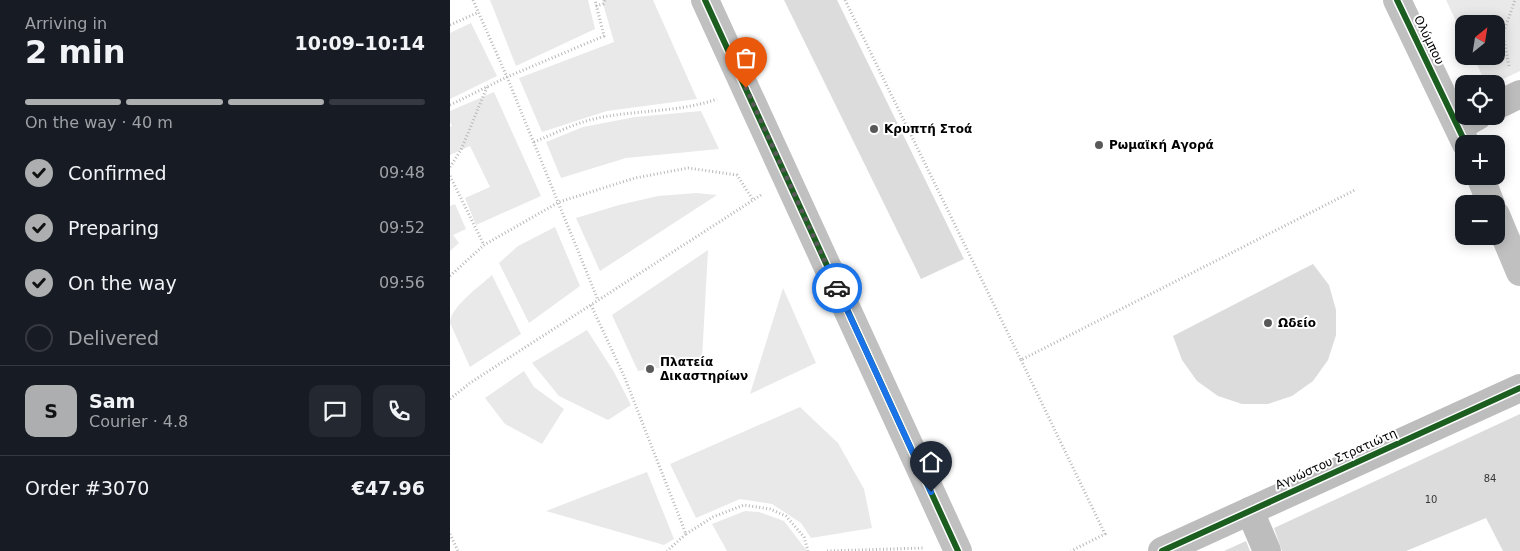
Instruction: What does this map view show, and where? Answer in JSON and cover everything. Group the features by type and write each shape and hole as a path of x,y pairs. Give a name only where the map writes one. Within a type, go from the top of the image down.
{"street":[{"path":"705,0 957,548"},
{"name":"Ολύμπου","path":"1397,0 1468,129"},
{"path":"1505,237 1520,272"},
{"name":"Αγνώστου Στρατιώτη","path":"1162,551 1520,388"},
{"path":"1250,511 1268,551"}],"path":[{"path":"473,0 507,77 598,300"},
{"path":"450,105 507,77 604,36 595,0"},
{"path":"596,6 603,4 606,0"},
{"path":"845,0 1105,534 1070,551"},
{"path":"1510,99 1503,34 1514,0"},
{"path":"450,25 479,12"},
{"path":"450,167 461,150 487,87"},
{"path":"534,142 592,120 632,112 700,105 746,88"},
{"path":"450,276 484,245 559,202 634,178 688,168 737,175 753,200"},
{"path":"450,176 484,245"},
{"path":"450,399 470,382 753,200 788,180"},
{"path":"1021,360 1355,190"},
{"path":"591,305 624,376 686,534"},
{"path":"667,551 686,534 713,517 744,504 770,509 786,516 804,537 808,551"},
{"path":"450,534 458,551"},
{"path":"827,551 957,548"}],"shaded area":[{"path":"490,0 588,0 595,29 516,66"},
{"path":"602,0 653,0 697,99 607,111 542,132 519,78 614,42"},
{"path":"1446,0 1520,0 1520,71 1505,78 1505,75 1482,75 1477,65 1505,65 1505,15 1455,15 1455,19"},
{"path":"471,23 497,76 450,99 450,33"},
{"path":"494,92 541,196 476,225 465,198 490,187 470,146 450,155 450,127 452,126 450,111"},
{"path":"701,111 719,149 626,158 561,178 546,142 583,127 635,117"},
{"path":"696,193 717,195 600,271 576,218 658,196"},
{"path":"455,204 466,229 453,235 459,243 450,251 450,206"},
{"path":"555,227 580,286 529,323 499,263 518,246"},
{"path":"708,250 702,359 638,371 612,315"},
{"path":"492,275 521,334 470,367 450,323 451,317 466,297"},
{"path":"783,288 816,363 750,394"},
{"path":"587,330 614,372 631,405 608,420 559,396 532,363"},
{"path":"524,371 534,387 564,409 542,444 505,424 485,398"},
{"path":"800,407 838,443 864,489 872,528 811,538 801,523 772,504 740,499 696,518 670,464"},
{"path":"647,472 674,539 664,545 546,511"},
{"path":"745,511 759,512 784,521 807,551 727,551 712,524"}],"building":[{"name":"Κρυπτή Στοά","path":"784,0 837,0 964,259 921,279"},
{"name":"Ωδείο","path":"1313,264 1329,285 1336,310 1336,335 1328,360 1313,381 1292,396 1268,404 1242,404 1218,396 1197,381 1182,360 1173,336"},
{"path":"1520,414 1520,551 1503,551 1486,518 1406,551 1282,551 1274,528"},
{"path":"1246,541 1250,551 1224,551"}],"cycle path":[{"path":"705,0 958,551"},
{"path":"1397,0 1462,135"},
{"path":"1162,551 1520,388"}],"way so far":[{"path":"746,88 837,288"}],"place":[{"name":"Κρυπτή Στοά","path":"874,129"},
{"name":"Ρωμαϊκή Αγορά","path":"1099,145"},
{"name":"Ωδείο","path":"1268,323"},
{"name":"Πλατεία Δικαστηρίων","path":"650,369"}],"route":[{"path":"837,288 931,492"}]}
